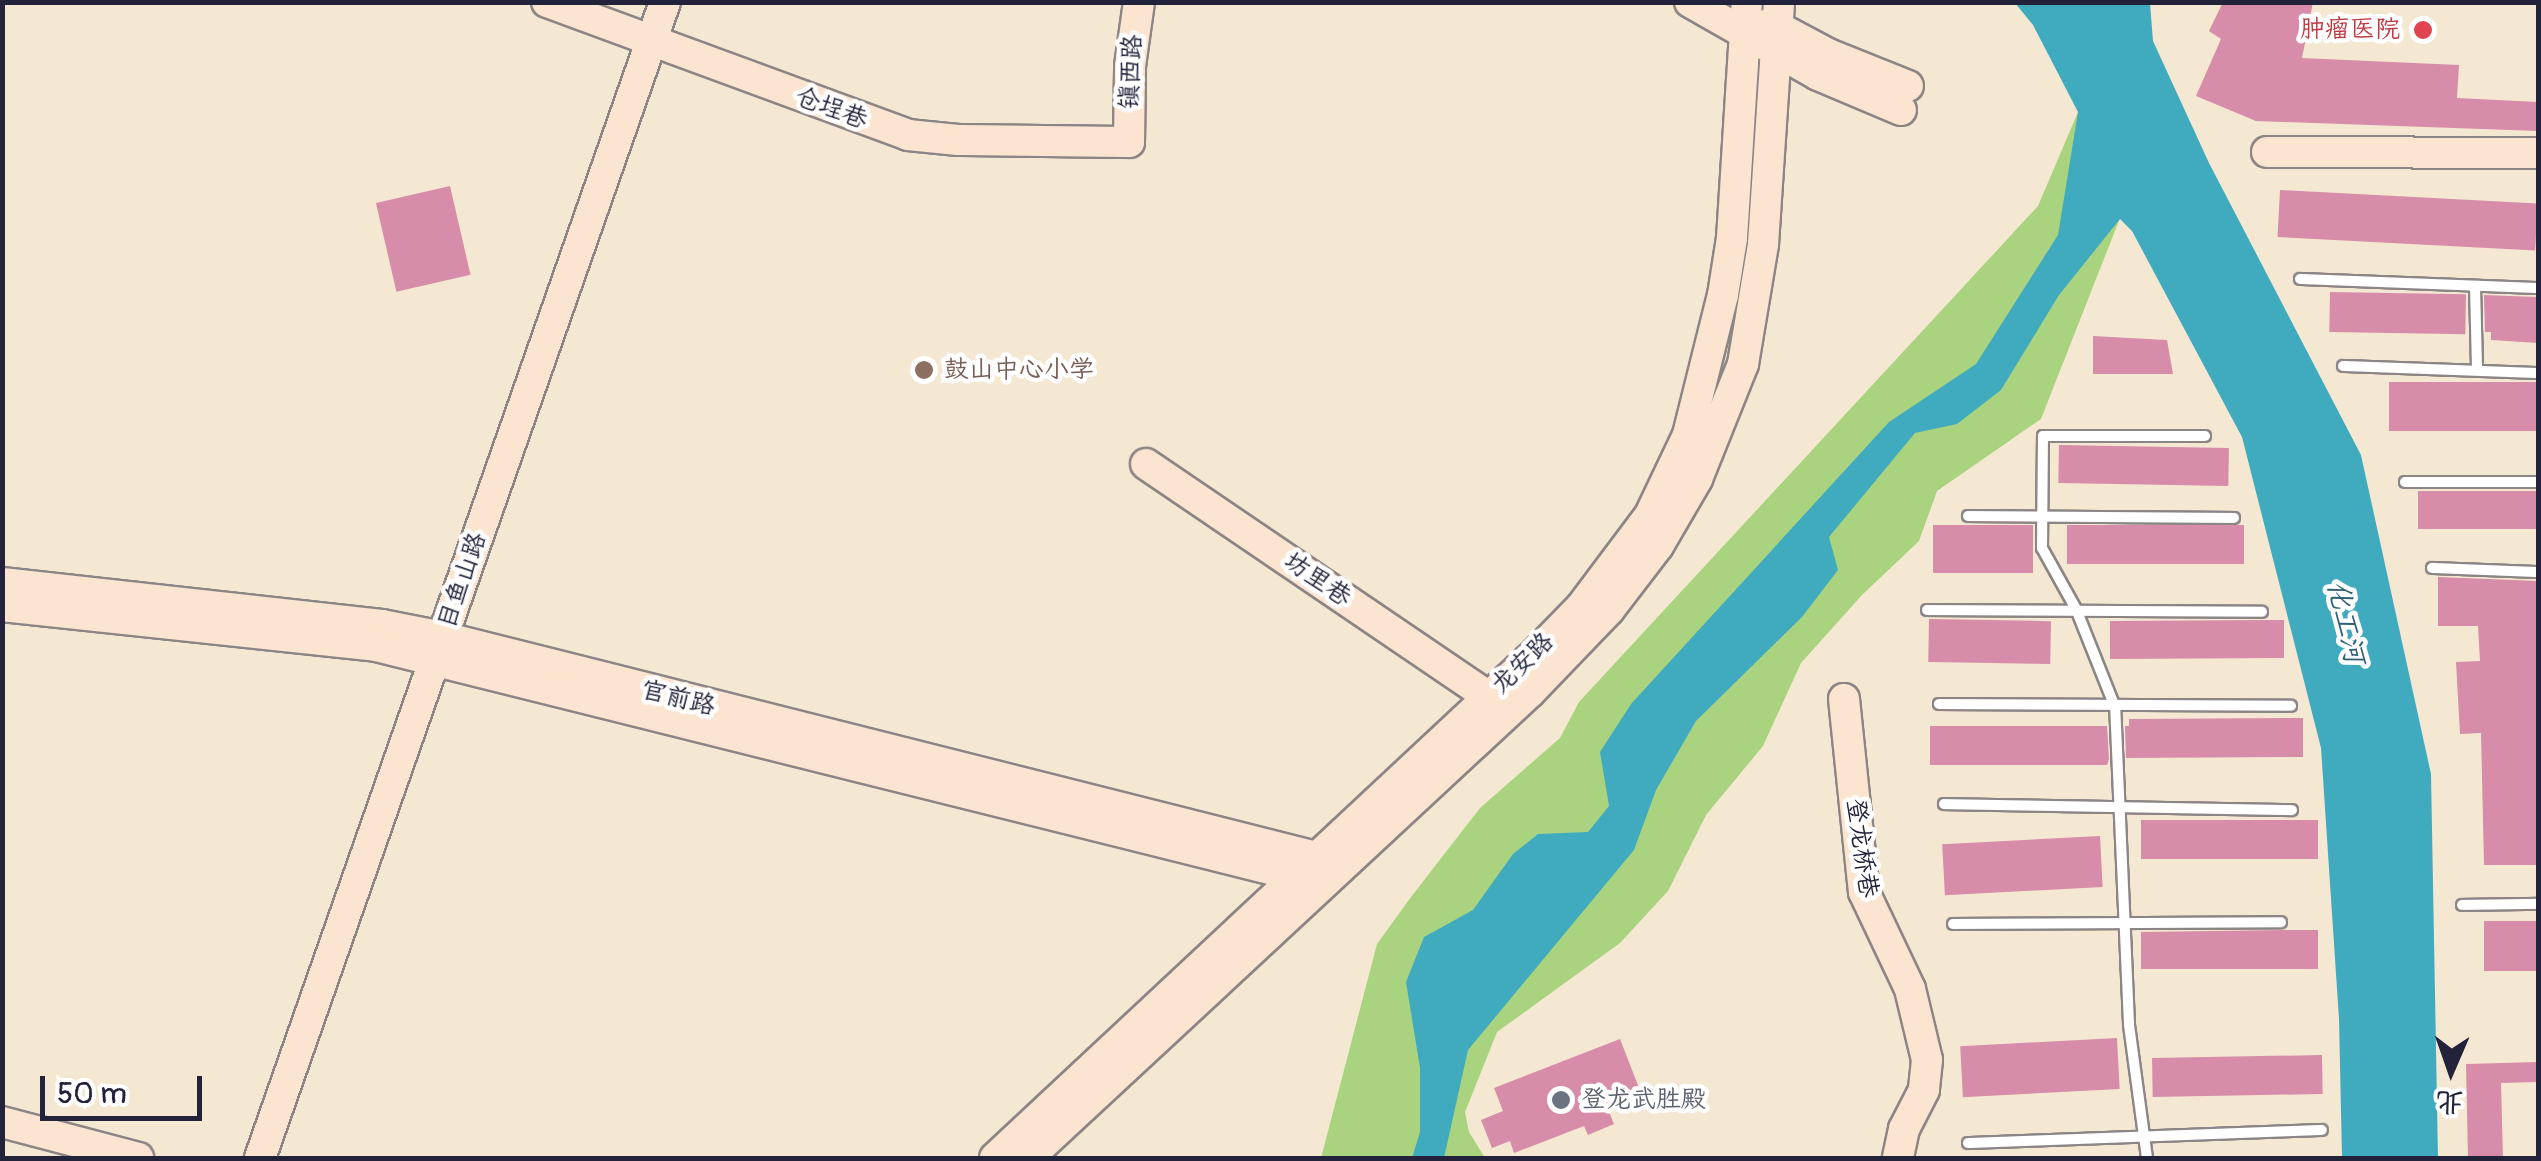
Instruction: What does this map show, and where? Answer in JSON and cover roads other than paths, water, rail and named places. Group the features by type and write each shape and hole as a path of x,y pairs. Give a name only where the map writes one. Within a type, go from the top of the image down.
{"main road":[{"name":"仓埕巷","path":"547,2 908,136 1130,142"},
{"name":"目鱼山路","path":"260,1158 665,2"},
{"name":"镇西路","path":"1130,142 1130,66 1139,2"},
{"path":"1690,2 1743,12 1777,27 1818,75 1904,98"},
{"name":"龙安路","path":"1028,1158 1322,870 1581,607 1628,548 1671,478 1688,436 1712,350 1732,238 1743,12"},
{"name":"龙安路","path":"995,1158 1588,634 1658,546 1696,479 1732,398 1752,322 1763,244 1777,27"},
{"path":"2267,152 2538,153"},
{"name":"坊里巷","path":"1146,464 1489,697"},
{"name":"官前路","path":"2,583 382,625 439,648 1322,870"},
{"name":"官前路","path":"2,606 376,646 439,648"},
{"name":"登龙桥巷","path":"1844,699 1864,892 1910,989 1927,1060 1924,1090 1904,1128 1898,1158"},
{"path":"2,1122 138,1158"}],"lane":[{"path":"2300,280 2538,288"},
{"path":"2475,286 2477,370"},
{"path":"2342,366 2538,373"},
{"path":"2148,1158 2129,1024 2115,707 2076,609 2042,548 2043,436 2205,436"},
{"path":"2406,482 2538,482"},
{"path":"1968,516 2234,518"},
{"path":"2432,568 2538,572"},
{"path":"1926,610 2262,612"},
{"path":"1939,704 2291,706"},
{"path":"1944,804 2292,810"},
{"path":"2462,905 2538,904"},
{"path":"1953,924 2281,922"},
{"path":"1968,1143 2322,1130"}],"water":[{"name":"化工河","path":"2015,3 2150,3 2153,41 2209,163 2361,455 2431,774 2438,1158 2342,1158 2339,1019 2321,748 2242,437 2132,231 2120,219 2059,295 2001,390 1957,424 1915,433 1829,537 1838,570 1802,617 1696,721 1656,790 1634,850 1468,1050 1444,1158 1412,1158 1420,1132 1420,1068 1406,982 1424,937 1473,910 1513,854 1538,834 1588,832 1609,806 1600,752 1631,704 1889,422 1976,364 2058,235 2078,112 2033,25"}],"place":[{"name":"肿瘤医院","path":"2423,30"},
{"name":"鼓山中心小学","path":"924,370"},
{"name":"登龙武胜殿","path":"1561,1100"}]}
